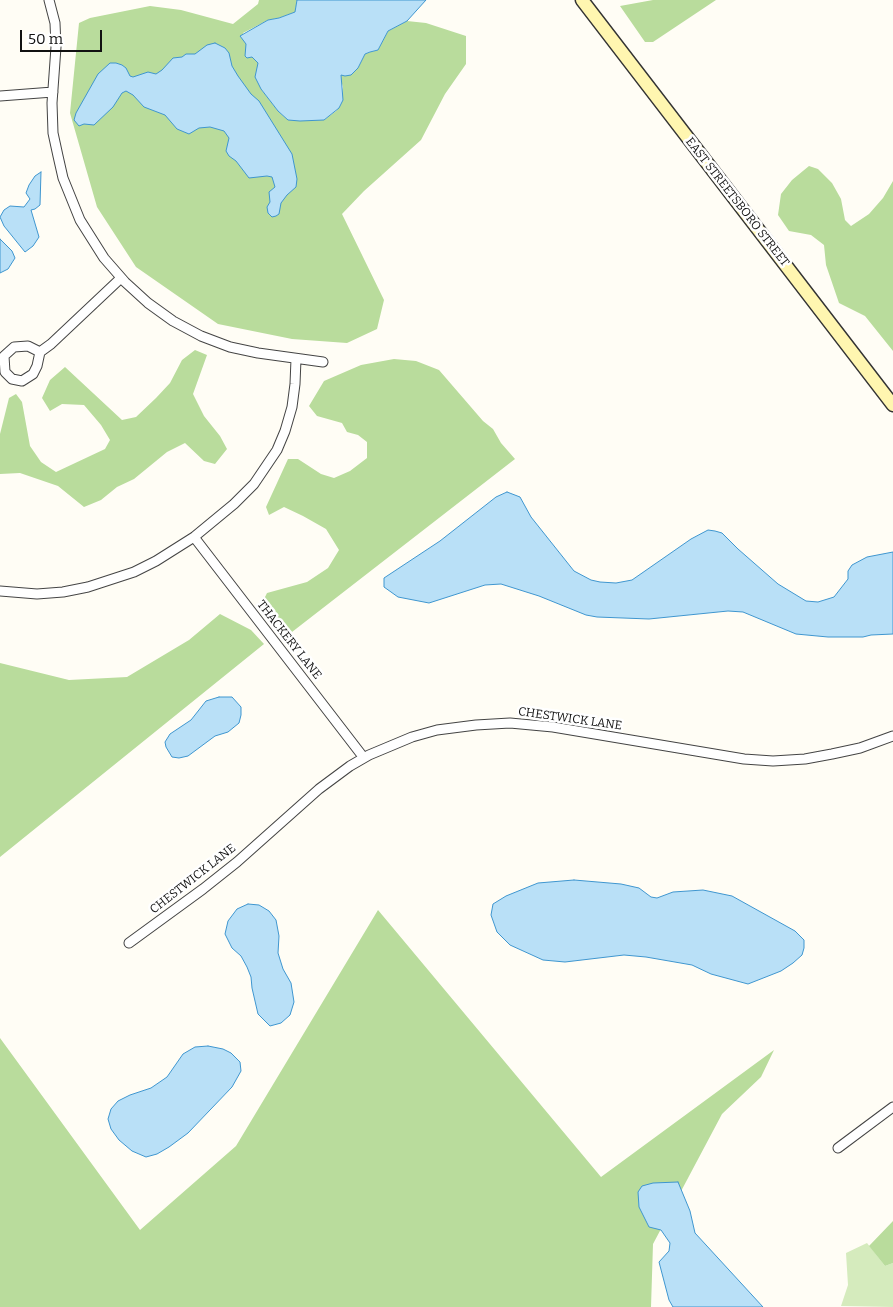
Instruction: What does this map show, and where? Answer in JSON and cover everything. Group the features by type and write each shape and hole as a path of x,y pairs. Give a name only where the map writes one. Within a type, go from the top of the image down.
{"main road":[{"name":"EAST STREETSBORO STREET","path":"582,0 893,405"}],"street":[{"path":"49,0 55,23 56,47 53,133 63,178 71,200 92,240 121,278 148,303 160,313 201,336 230,347 296,360 323,362"},
{"path":"0,96 53,92"},
{"path":"40,352 28,346 14,347 4,356 4,372 12,379 22,381 33,374 38,366 40,352 51,344 121,278"},
{"path":"0,591 63,592 96,585 134,572 156,561 194,537 234,504 254,484 277,450 292,407 296,360"},
{"name":"THACKERY LANE","path":"194,537 364,758"},
{"name":"CHESTWICK LANE","path":"129,943 192,898 237,862 319,789 350,766 412,737 437,730 510,723 553,727 744,759 773,761 805,759 832,754 860,748 893,736"},
{"path":"838,1148 893,1107"}],"green space":[{"path":"259,0 297,0 295,12 268,20 243,33 252,57 258,63 261,89 278,111 288,120 324,120 336,111 341,104 343,87 341,74 351,75 358,68 365,54 378,50 388,31 407,21 426,23 466,36 466,64 445,94 421,140 364,191 342,214 384,300 377,329 347,343 292,339 218,324 136,267 97,207 70,113 79,23 90,18 150,6 181,10 233,24 258,4"},
{"path":"653,0 716,0 653,42 645,42 620,6"},
{"path":"809,166 818,169 832,183 841,199 845,220 851,226 869,214 883,198 893,181 893,351 865,316 839,303 826,265 824,245 811,235 789,231 778,215 781,194 792,180"},
{"path":"195,350 207,355 193,394 204,416 220,436 227,449 215,464 204,461 185,443 167,452 134,479 117,487 101,500 84,507 58,486 20,473 0,474 0,434 9,398 16,394 22,402 30,446 41,462 56,472 105,449 110,440 101,425 84,405 62,404 50,411 42,398 50,380 65,367 122,420 136,417 156,398 170,383 182,360"},
{"path":"394,359 416,361 439,370 483,421 493,429 501,443 515,459 292,632 273,619 262,603 267,593 307,582 328,568 339,550 326,529 284,507 269,515 266,507 288,459 298,459 321,474 334,478 350,471 367,458 367,442 358,435 347,432 342,423 317,416 309,406 324,381 361,365"},
{"path":"220,614 251,630 264,644 0,857 0,663 69,680 127,677 189,640"},
{"path":"378,910 601,1177 774,1050 761,1077 722,1114 653,1244 651,1307 0,1307 0,1038 140,1230 236,1146"},
{"path":"893,1221 893,1263 885,1266 869,1246"},
{"path":"867,1243 885,1266 893,1263 893,1307 841,1306 848,1285 846,1253"}],"water":[{"path":"297,0 426,0 407,21 388,31 378,50 365,54 358,68 351,75 341,75 343,100 339,108 324,120 300,121 288,120 278,111 261,89 255,77 258,63 252,57 247,58 245,56 246,44 240,36 268,20 295,12"},
{"path":"215,43 225,48 229,53 232,66 238,76 251,94 259,101 292,154 297,179 296,187 281,203 279,214 276,216 272,217 268,213 267,207 270,202 269,192 275,187 272,177 249,178 226,151 229,138 224,131 210,127 199,128 189,134 177,129 165,115 144,107 133,95 126,91 122,93 113,107 94,125 84,124 79,126 74,120 98,74 110,63 122,65 130,76 133,77 148,72 156,74 173,58 182,57 186,54 195,54 207,45"},
{"path":"41,172 40,205 31,210 39,237 33,246 25,252 4,226 0,217 4,210 10,206 24,207 30,199 26,193 29,185 35,176"},
{"path":"0,239 12,251 15,258 8,269 0,273"},
{"path":"507,492 520,497 531,517 574,571 591,580 600,582 616,583 632,580 691,539 708,530 722,533 778,584 806,601 818,602 834,597 848,579 848,571 852,565 867,557 893,552 893,634 863,637 828,637 796,634 743,612 728,611 649,619 597,617 586,615 539,596 501,584 485,585 429,603 398,597 384,587 384,578 440,541 496,497"},
{"path":"219,697 232,697 241,707 239,723 228,732 215,736 188,756 172,757 165,742 170,734 191,720 206,701"},
{"path":"574,880 621,884 639,888 651,897 657,898 673,892 703,890 732,896 795,931 804,940 802,955 781,971 748,984 711,974 692,965 646,957 624,955 565,962 543,960 510,945 497,932 491,915 493,904 506,896 538,883"},
{"path":"248,904 259,905 269,911 276,920 279,936 278,953 283,969 291,983 294,1002 290,1015 281,1023 270,1026 258,1014 251,977 247,967 241,956 232,948 225,934 228,921 237,909"},
{"path":"208,1046 231,1053 240,1062 241,1071 232,1087 188,1133 169,1147 157,1154 146,1157 132,1151 119,1140 111,1129 108,1119 111,1109 118,1101 151,1088 167,1077 183,1054 195,1047"},
{"path":"678,1182 690,1211 695,1233 763,1307 673,1307 669,1300 659,1262 669,1251 670,1243 661,1230 649,1227 639,1207 638,1192 642,1186 653,1183"}]}
